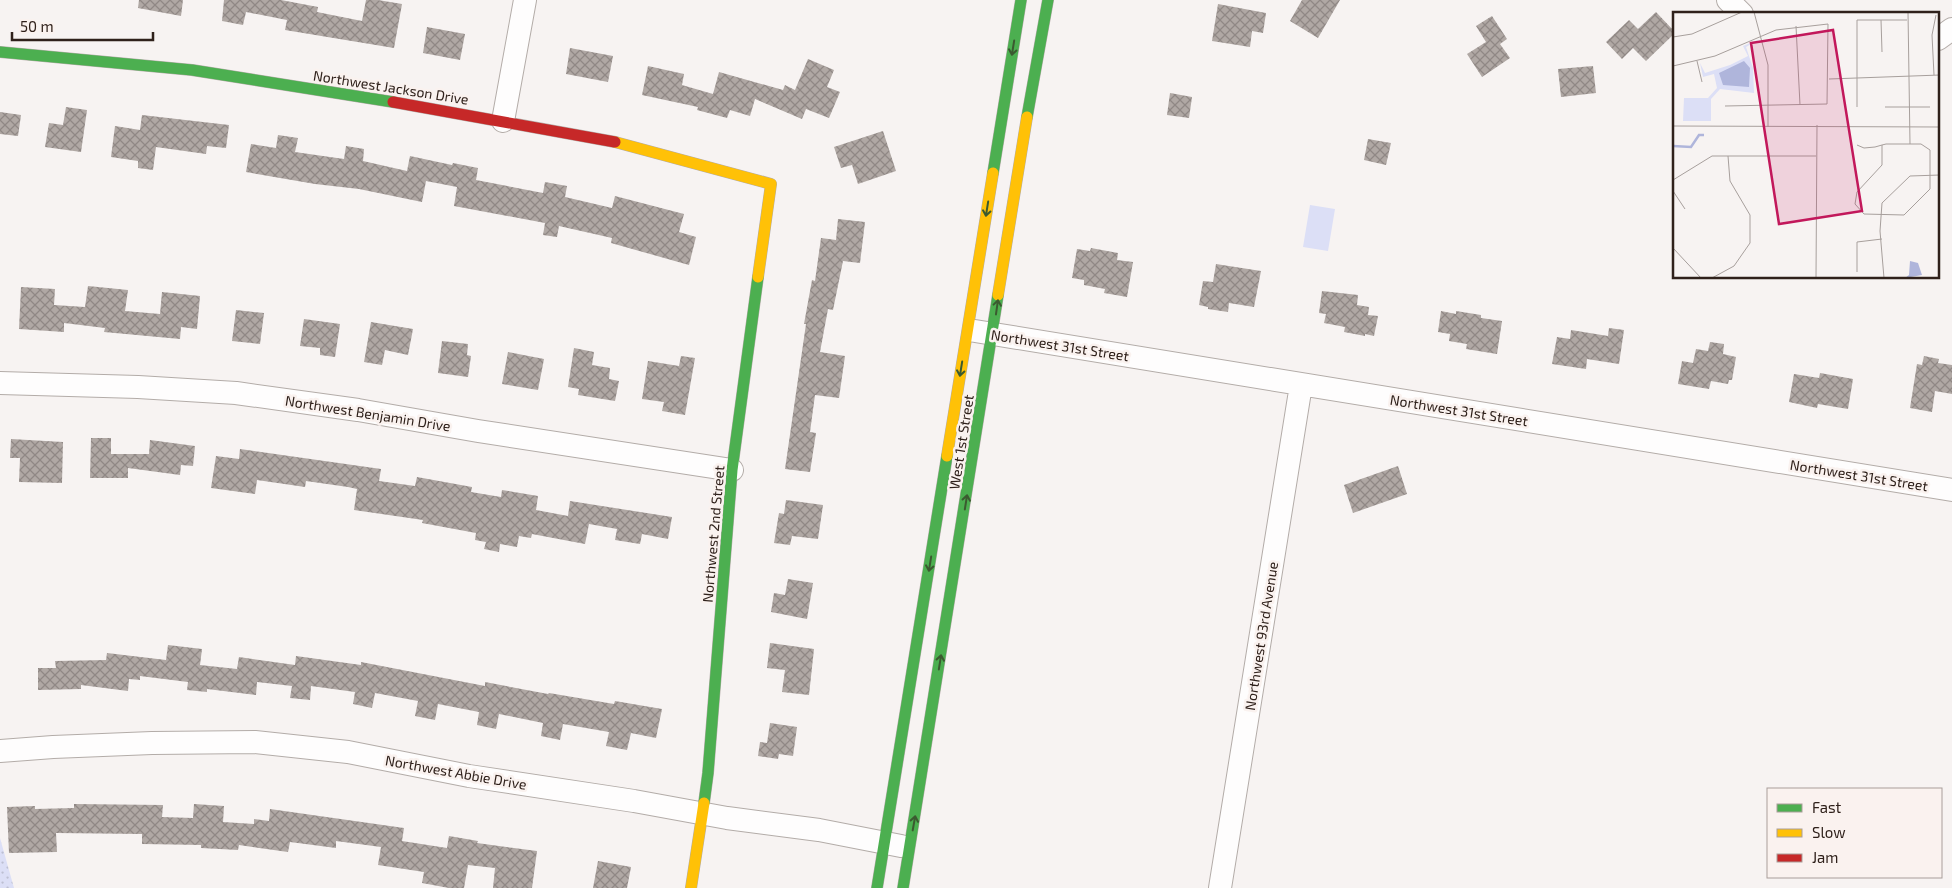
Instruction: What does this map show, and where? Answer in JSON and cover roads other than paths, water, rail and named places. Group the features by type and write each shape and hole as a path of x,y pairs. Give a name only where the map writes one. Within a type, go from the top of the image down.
{"main road":[{"name":"West 1st Street","path":"877,888 1021,0"},
{"name":"West 1st Street","path":"903,888 1019,162 1048,0"},
{"name":"Northwest Jackson Drive","path":"0,52 192,70 379,99 614,141 771,184"},
{"name":"Northwest 2nd Street","path":"691,888 704,813 732,470 771,184"}],"street":[{"path":"503,121 525,0"},
{"path":"1728,0 1740,12"},
{"path":"1940,38 1952,29"},
{"name":"Northwest 31st Street","path":"967,330 1952,490"},
{"name":"Northwest Benjamin Drive","path":"0,383 138,386 236,393 358,410 478,431 732,470"},
{"name":"Northwest 93rd Avenue","path":"1220,888 1301,385"},
{"name":"Northwest Abbie Drive","path":"0,751 152,743 255,742 348,752 469,776 818,830 909,847"}]}
